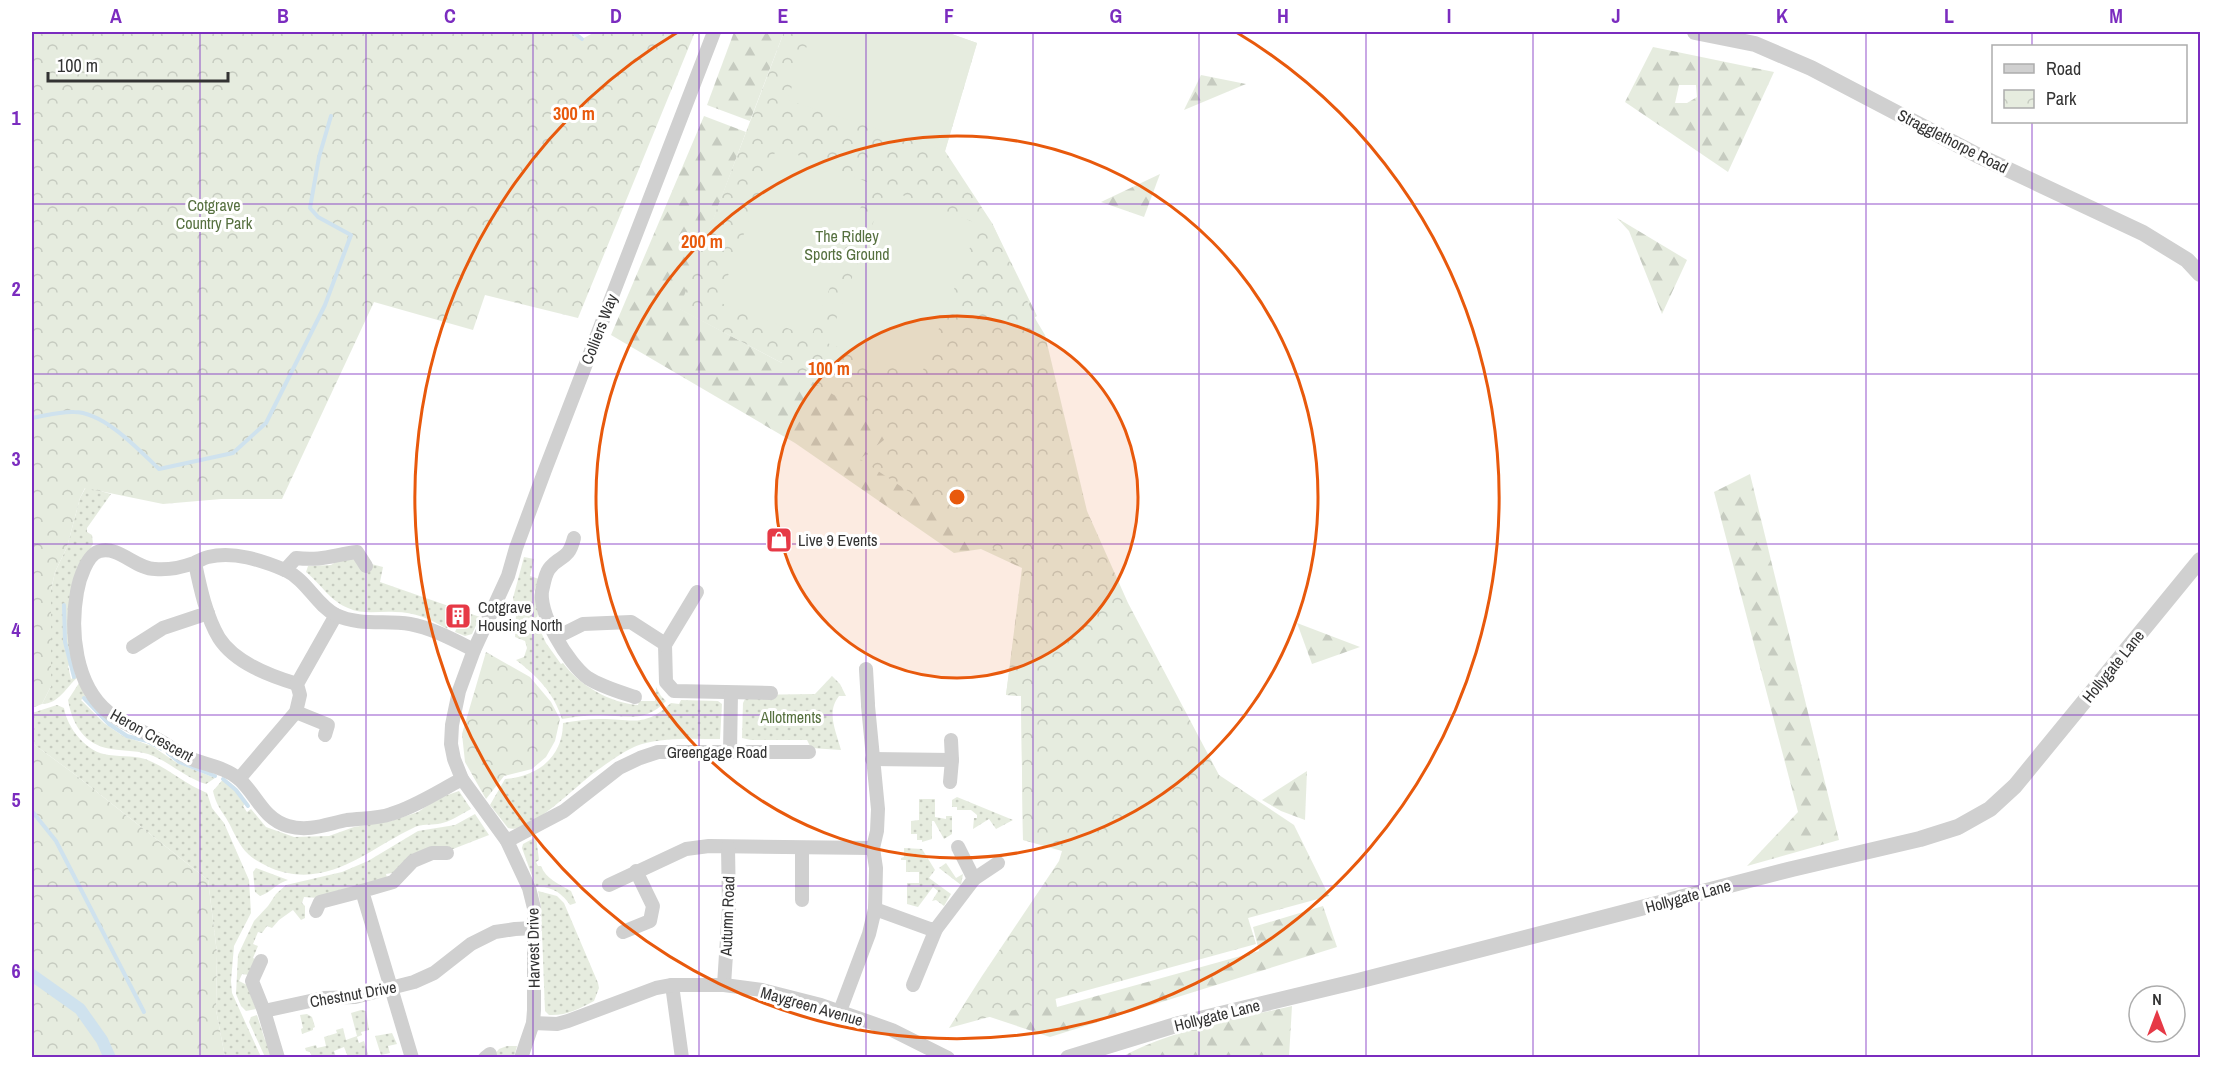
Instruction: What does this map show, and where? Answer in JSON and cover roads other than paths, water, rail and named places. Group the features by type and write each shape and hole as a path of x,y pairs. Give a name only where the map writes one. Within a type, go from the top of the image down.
{"street":[{"name":"Colliers Way","path":"462,779 454,759 452,725 459,692 474,650 508,576 545,470 714,32"},
{"name":"Stragglethorpe Road","path":"1695,32 1755,44 1811,68 1977,155 2143,233 2187,260 2200,274"},
{"path":"574,538 571,552 549,569 542,588 541,601 554,632 576,666 590,679 635,698"},
{"name":"Heron Crescent","path":"462,779 390,815 348,820 310,829 288,826 261,809 239,780 226,771 187,758 166,743 134,729 97,702 83,675 76,649 73,619 78,586 91,557 98,551 108,550 143,567 155,569 195,563 217,555 236,555 254,558 297,577 320,602 336,615 361,622 411,624 448,637 474,650"},
{"path":"285,570 296,558 320,560 338,554 357,552 366,566"},
{"name":"Hollygate Lane","path":"1068,1058 1179,1024 1345,984 1792,869 1920,839 1958,827 1990,809 2015,786 2200,560"},
{"path":"195,563 208,613 219,638 230,650 265,672 297,684"},
{"path":"697,592 665,645 666,682 674,691 771,693"},
{"path":"133,647 163,628 208,613"},
{"path":"239,780 296,712 300,695 297,684 336,615"},
{"path":"554,632 583,624 631,622 665,645"},
{"path":"840,1011 869,934 875,909 876,868 873,848 877,831 878,809 866,669"},
{"path":"730,752 731,693"},
{"path":"296,712 328,725 325,735"},
{"path":"950,782 951,740"},
{"name":"Greengage Road","path":"507,841 564,811 619,768 658,752 809,752"},
{"path":"872,759 952,760"},
{"name":"Harvest Drive","path":"462,779 507,841 529,888 534,908 533,1023 521,1058"},
{"path":"609,885 687,849 709,846 802,849 873,848"},
{"name":"Autumn Road","path":"724,985 729,908 728,847"},
{"path":"958,848 974,879"},
{"path":"802,849 802,900"},
{"path":"316,911 320,902 393,882 413,861 432,853 447,853"},
{"path":"913,985 936,930 974,879 998,862"},
{"path":"623,932 650,921 652,906 636,871"},
{"path":"362,891 412,1058"},
{"path":"875,909 930,930 936,930"},
{"name":"Chestnut Drive","path":"264,1011 324,998 355,997 392,988 434,973 471,944 495,932 535,928"},
{"path":"261,961 252,981 278,1058"},
{"path":"672,985 682,1058"},
{"name":"Maygreen Avenue","path":"533,1023 556,1024 656,988 672,985 724,985 785,996 840,1011 892,1030 948,1057"}],"waterway":[{"path":"573,32 582,39"},
{"path":"32,418 69,412 97,418 120,433 159,469 233,453 266,423 325,305 351,235 318,217 310,208 319,157 331,116"},
{"path":"64,605 65,642 74,677"},
{"path":"84,698 109,724 127,736 147,741 162,749"},
{"path":"168,753 179,762 215,776"},
{"path":"223,779 236,790 248,806"},
{"path":"32,811 56,841 144,1012"},
{"path":"32,975 80,1009 102,1040 110,1058"}],"place":[{"name":"Live 9 Events","path":"779,540"},
{"name":"Cotgrave Housing North","path":"458,616"}],"park label":[{"name":"Cotgrave Country Park","path":"214,214"},
{"name":"The Ridley Sports Ground","path":"847,245"},
{"name":"Allotments","path":"791,717"}]}
